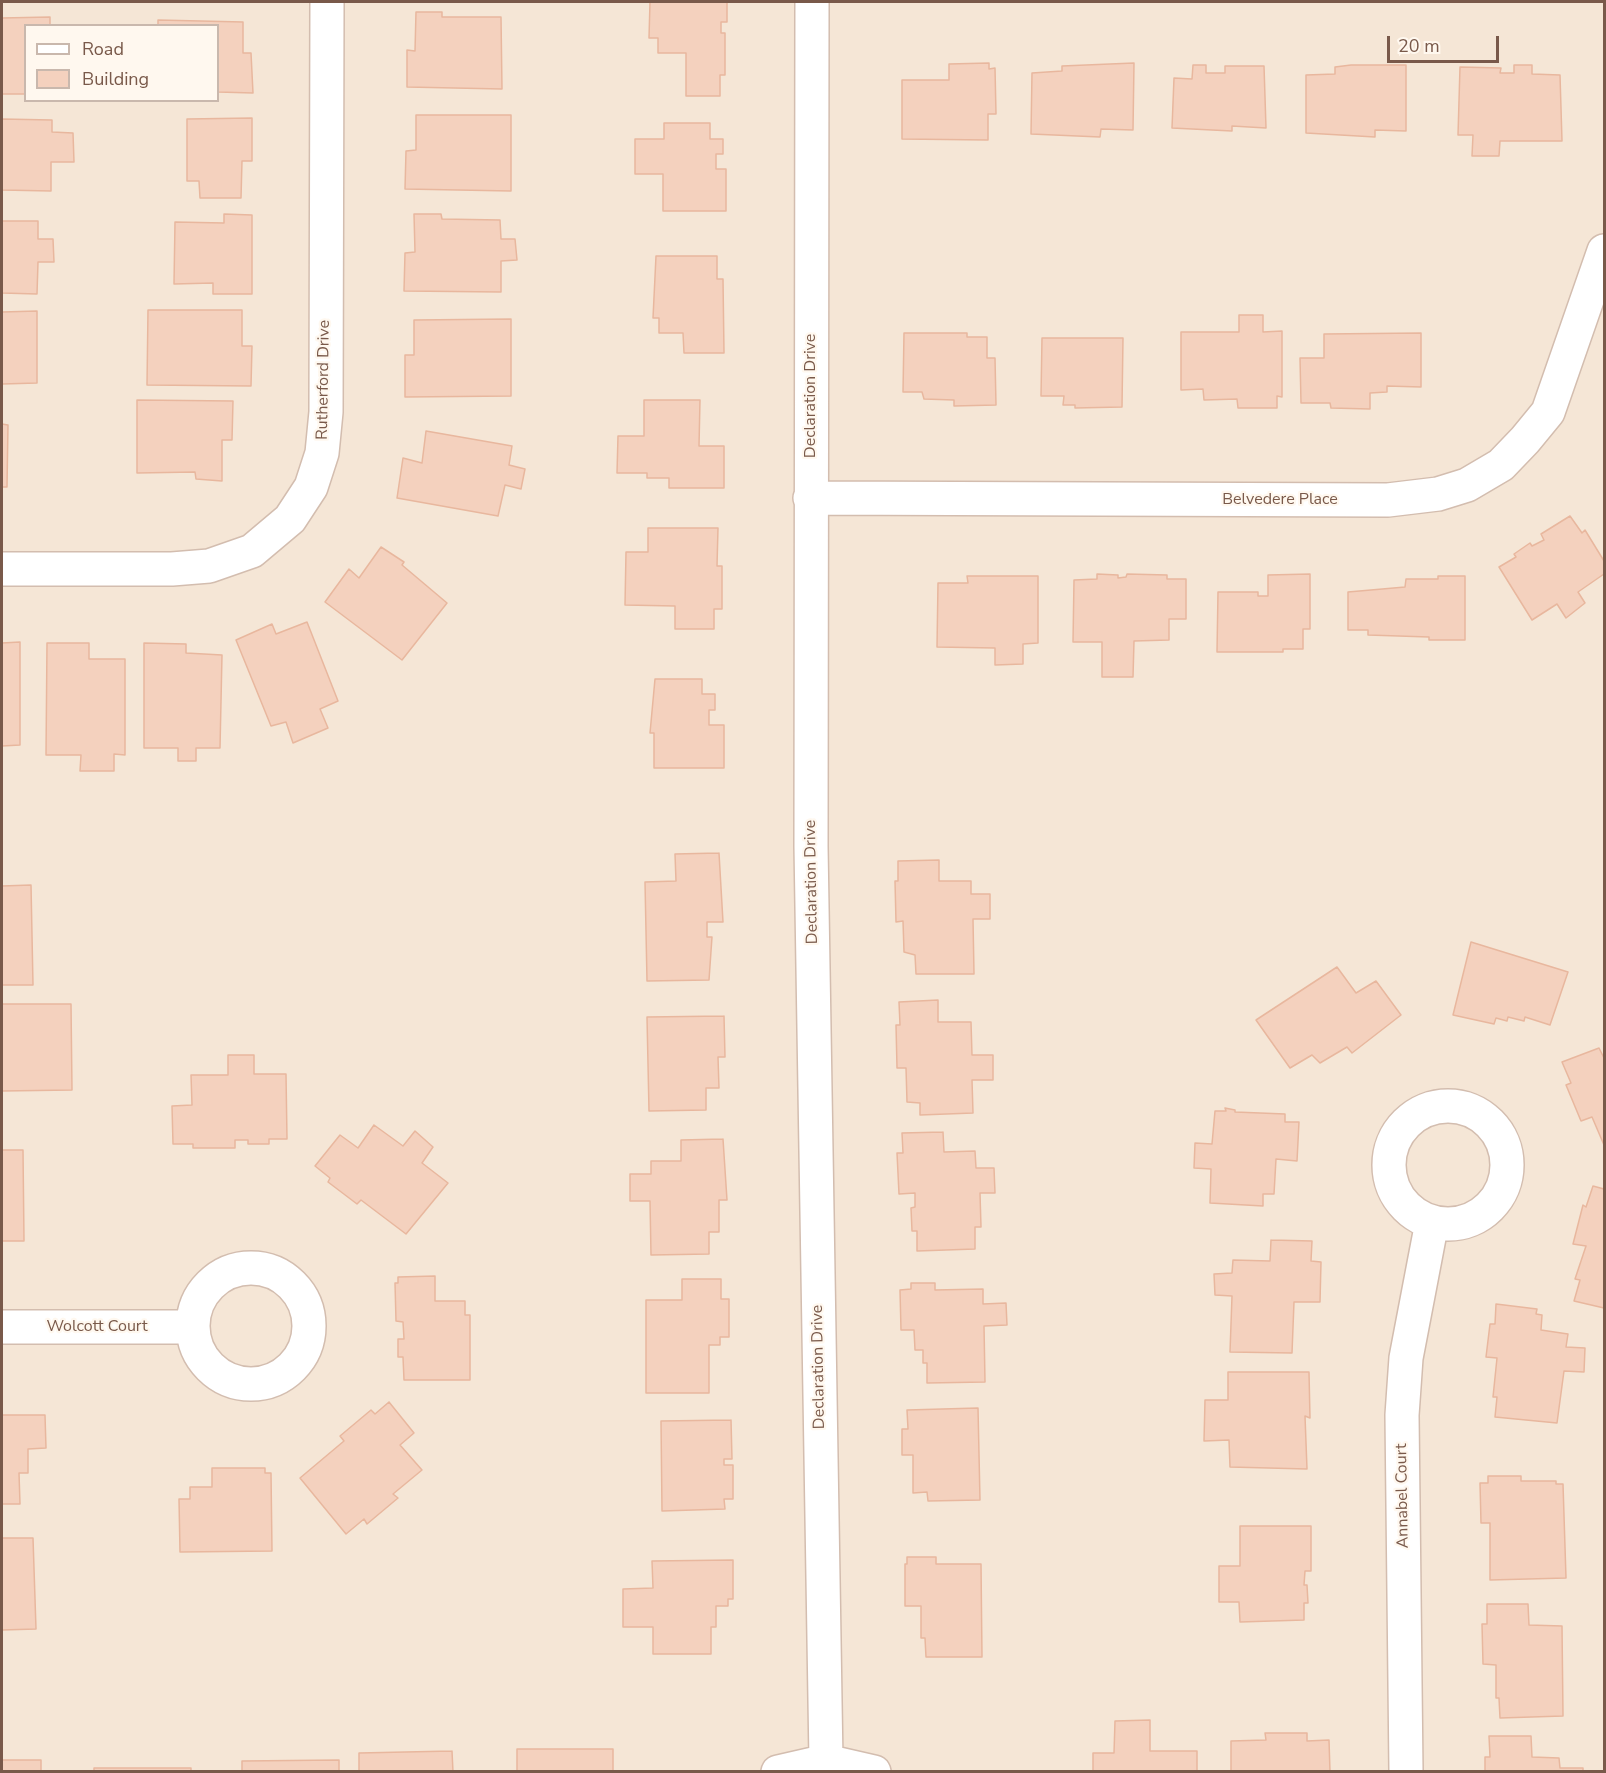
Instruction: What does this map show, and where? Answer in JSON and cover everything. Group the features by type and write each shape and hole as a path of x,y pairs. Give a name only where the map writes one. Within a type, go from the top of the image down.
{"street":[{"name":"Rutherford Drive","path":"2,569 172,569 209,566 252,551 290,519 311,487 322,453 326,412 327,2"},
{"name":"Declaration Drive","path":"812,2 811,846 825,1761"},
{"name":"Belvedere Place","path":"810,498 1388,500 1448,491 1467,485 1500,465 1526,440 1548,412 1605,251"},
{"name":"Annabel Court","path":"1406,1772 1402,1415 1406,1358 1432,1222"},
{"name":"Wolcott Court","path":"2,1327 192,1327"},
{"path":"778,1772 825,1761 874,1772"}],"shaded area":[{"path":"2,2 1604,2 1604,1771 2,1772"}],"building":[{"path":"650,2 727,2 727,22 721,22 721,33 725,33 725,75 720,75 720,96 686,96 686,53 658,53 658,38 649,38"},
{"path":"416,12 442,12 442,17 501,17 502,89 407,87 407,50 415,51"},
{"path":"50,17 50,24 24,24 24,94 2,94 2,18"},
{"path":"158,20 243,22 243,53 251,53 253,93 219,92 219,24 158,24"},
{"path":"989,63 989,69 995,68 996,114 988,114 988,140 902,139 902,80 949,80 949,64"},
{"path":"1134,63 1133,130 1101,129 1100,137 1031,134 1032,73 1062,71 1062,66"},
{"path":"1193,65 1206,65 1206,73 1225,73 1225,66 1264,66 1266,128 1232,126 1232,131 1172,128 1174,78 1192,79"},
{"path":"1406,65 1406,131 1375,130 1375,137 1306,133 1306,75 1335,74 1335,67"},
{"path":"1514,65 1532,65 1532,74 1560,75 1562,141 1500,141 1499,156 1472,156 1473,135 1458,135 1460,67 1501,68 1500,73 1514,73"},
{"path":"416,115 511,115 511,191 405,189 406,151 416,150"},
{"path":"252,118 252,161 242,161 241,198 200,198 199,181 187,181 187,119"},
{"path":"2,119 52,120 52,132 73,133 74,162 51,162 51,191 2,190"},
{"path":"664,123 710,123 710,139 723,139 723,154 716,154 716,169 726,169 726,211 663,211 663,174 635,174 635,139 664,139"},
{"path":"224,214 252,215 252,294 213,294 213,283 174,284 175,222 224,223"},
{"path":"414,214 441,214 442,219 500,220 501,239 515,239 517,260 501,261 501,292 404,291 405,253 415,252"},
{"path":"2,221 38,221 38,239 53,239 54,262 38,262 37,294 2,293"},
{"path":"656,256 717,256 717,279 723,279 724,353 684,353 683,333 659,333 659,318 653,318"},
{"path":"148,310 242,310 242,346 252,346 251,386 147,385"},
{"path":"37,311 37,383 2,384 2,312"},
{"path":"1239,315 1263,315 1263,332 1282,331 1282,397 1277,396 1277,408 1238,408 1237,399 1204,400 1203,389 1181,390 1181,332 1239,332"},
{"path":"511,319 511,396 405,397 405,355 414,355 414,320"},
{"path":"904,333 967,333 967,337 987,337 987,358 995,358 996,405 954,406 954,400 924,399 922,392 903,392"},
{"path":"1421,333 1421,387 1387,386 1387,392 1370,393 1370,409 1331,408 1330,403 1301,403 1300,358 1324,358 1324,334"},
{"path":"1042,338 1123,338 1122,407 1075,408 1075,405 1063,405 1064,396 1041,396"},
{"path":"137,400 233,401 232,440 222,440 222,481 196,479 195,472 137,473"},
{"path":"644,400 700,400 699,446 724,446 724,488 669,488 669,478 647,478 647,473 617,473 618,436 644,436"},
{"path":"2,424 8,425 7,487 2,487"},
{"path":"426,431 512,446 509,465 525,469 521,489 505,485 498,516 397,498 403,458 422,463"},
{"path":"1570,516 1582,533 1585,530 1604,561 1604,574 1578,592 1585,603 1566,618 1557,604 1532,620 1499,567 1516,557 1514,554 1530,543 1532,546 1544,540 1541,534"},
{"path":"648,528 718,528 717,566 722,566 722,609 714,609 714,629 675,629 675,606 625,605 626,552 648,552"},
{"path":"381,547 404,562 402,565 447,603 402,660 325,602 349,569 359,578"},
{"path":"1097,574 1118,575 1118,578 1126,577 1127,574 1167,575 1167,579 1186,579 1186,619 1169,619 1169,640 1134,641 1133,677 1102,677 1102,642 1073,642 1074,580 1097,579"},
{"path":"1310,574 1310,629 1303,629 1303,649 1283,649 1283,652 1217,652 1218,592 1258,592 1258,596 1268,596 1268,575"},
{"path":"967,576 1038,576 1038,643 1023,644 1023,664 995,665 995,648 937,647 938,583 968,583"},
{"path":"1438,576 1465,576 1465,640 1429,640 1429,637 1368,635 1368,630 1348,630 1348,592 1405,587 1406,579 1438,579"},
{"path":"307,622 338,701 320,709 328,728 293,743 286,722 271,726 236,640 272,624 276,634"},
{"path":"20,642 20,745 2,746 2,643"},
{"path":"47,643 89,643 89,659 125,659 125,755 114,754 114,771 80,771 81,755 46,755"},
{"path":"144,643 186,644 186,653 222,655 220,748 196,748 196,761 178,761 178,748 144,748"},
{"path":"655,679 702,679 702,694 715,694 715,710 709,710 709,725 724,725 724,768 654,768 654,733 650,733"},
{"path":"719,853 723,922 707,922 707,937 712,937 709,980 647,981 645,882 676,881 675,854"},
{"path":"939,860 939,881 971,881 971,894 990,894 990,919 973,919 974,974 916,974 915,955 904,952 903,921 896,922 895,881 898,881 898,861"},
{"path":"31,885 33,985 2,985 2,886"},
{"path":"1471,942 1568,972 1550,1025 1525,1017 1524,1021 1508,1017 1507,1021 1496,1018 1494,1024 1453,1015"},
{"path":"1337,967 1356,993 1376,981 1401,1015 1352,1053 1347,1047 1320,1063 1312,1055 1290,1068 1256,1020"},
{"path":"938,1000 938,1022 971,1022 972,1055 993,1055 993,1080 972,1080 973,1113 920,1115 920,1103 907,1102 906,1068 897,1068 896,1025 900,1025 899,1002"},
{"path":"2,1004 71,1004 72,1090 2,1091"},
{"path":"724,1016 725,1057 718,1057 719,1088 706,1088 706,1110 649,1111 647,1017"},
{"path":"1599,1048 1604,1058 1604,1145 1592,1117 1581,1121 1566,1085 1571,1083 1562,1062"},
{"path":"228,1055 254,1055 254,1074 286,1074 287,1139 269,1139 269,1144 248,1144 248,1140 235,1140 235,1148 193,1148 193,1144 173,1144 172,1106 192,1105 191,1075 228,1075"},
{"path":"1225,1108 1235,1110 1235,1112 1285,1114 1285,1122 1299,1122 1297,1161 1276,1159 1274,1194 1263,1194 1263,1206 1210,1203 1211,1169 1194,1168 1195,1143 1212,1144 1215,1111 1226,1111"},
{"path":"374,1125 403,1146 415,1131 433,1147 422,1163 448,1183 406,1234 361,1200 357,1204 328,1182 330,1178 315,1166 340,1135 358,1148"},
{"path":"943,1132 944,1152 975,1151 976,1168 994,1168 995,1193 980,1193 981,1227 975,1227 975,1249 917,1251 917,1231 912,1231 911,1208 915,1207 915,1193 899,1194 897,1153 903,1153 902,1133"},
{"path":"723,1139 727,1200 719,1200 719,1232 709,1232 709,1254 651,1255 650,1201 630,1201 630,1174 651,1174 651,1161 681,1161 681,1140"},
{"path":"2,1150 23,1150 24,1241 2,1241"},
{"path":"1593,1186 1604,1189 1604,1308 1574,1301 1580,1280 1575,1279 1586,1246 1573,1244 1583,1205 1586,1207"},
{"path":"1271,1240 1312,1241 1311,1261 1321,1262 1320,1302 1294,1302 1292,1353 1230,1352 1232,1296 1215,1295 1214,1274 1232,1273 1233,1260 1270,1261"},
{"path":"435,1276 435,1301 465,1301 465,1315 470,1315 470,1380 404,1380 403,1357 398,1357 398,1339 404,1339 403,1322 396,1321 395,1283 398,1283 398,1277"},
{"path":"682,1279 721,1279 721,1299 729,1299 729,1337 720,1337 720,1345 709,1345 709,1393 646,1393 646,1300 682,1300"},
{"path":"911,1283 935,1283 935,1290 983,1289 983,1304 1006,1303 1007,1325 984,1326 985,1382 927,1383 927,1363 923,1363 923,1350 915,1350 914,1330 901,1330 900,1290 911,1289"},
{"path":"1496,1304 1537,1309 1536,1314 1542,1315 1541,1330 1568,1334 1566,1347 1585,1348 1584,1372 1564,1371 1557,1423 1495,1417 1497,1397 1493,1397 1497,1358 1486,1357 1490,1324 1495,1324"},
{"path":"1228,1372 1309,1372 1310,1418 1305,1416 1307,1469 1230,1467 1229,1440 1204,1441 1205,1400 1228,1400"},
{"path":"389,1402 414,1433 400,1445 422,1470 393,1494 398,1498 367,1524 364,1519 346,1534 300,1478 344,1441 340,1436 371,1410 375,1414"},
{"path":"978,1408 980,1500 928,1501 927,1492 913,1493 913,1455 902,1455 902,1429 908,1429 907,1410"},
{"path":"2,1415 45,1415 46,1448 28,1449 28,1473 19,1473 20,1504 2,1504"},
{"path":"731,1420 732,1459 724,1459 724,1465 733,1465 733,1499 724,1499 725,1509 662,1511 661,1421"},
{"path":"212,1468 265,1468 265,1473 271,1473 272,1551 180,1552 179,1499 190,1499 190,1487 212,1487"},
{"path":"1488,1476 1521,1476 1521,1481 1556,1481 1556,1484 1563,1484 1566,1578 1490,1580 1490,1523 1481,1523 1480,1483 1488,1483"},
{"path":"1240,1526 1311,1526 1311,1571 1305,1571 1304,1585 1307,1585 1308,1603 1304,1603 1304,1620 1240,1622 1239,1602 1219,1602 1219,1566 1240,1566"},
{"path":"2,1538 33,1538 36,1629 2,1630"},
{"path":"907,1557 936,1557 936,1564 981,1564 982,1657 926,1657 925,1638 921,1638 921,1606 905,1606"},
{"path":"733,1560 733,1599 728,1599 728,1606 716,1606 716,1627 711,1627 711,1654 653,1654 653,1627 623,1627 623,1589 653,1588 652,1561"},
{"path":"1487,1604 1528,1604 1529,1625 1562,1626 1563,1716 1500,1718 1499,1698 1496,1698 1496,1665 1483,1664 1482,1624 1487,1624"},
{"path":"1150,1720 1150,1751 1197,1751 1197,1772 1093,1772 1093,1753 1114,1753 1115,1721"},
{"path":"1265,1733 1307,1733 1307,1741 1329,1740 1330,1772 1231,1772 1231,1741 1266,1740"},
{"path":"1489,1736 1531,1736 1532,1757 1559,1758 1560,1768 1583,1768 1583,1772 1485,1772 1485,1757 1490,1757"},
{"path":"517,1749 613,1749 613,1772 517,1772"},
{"path":"452,1751 453,1772 359,1772 359,1753"},
{"path":"2,1760 41,1760 41,1772 2,1772"},
{"path":"339,1760 339,1772 242,1772 242,1761"},
{"path":"94,1768 191,1768 191,1772 94,1772"}]}
